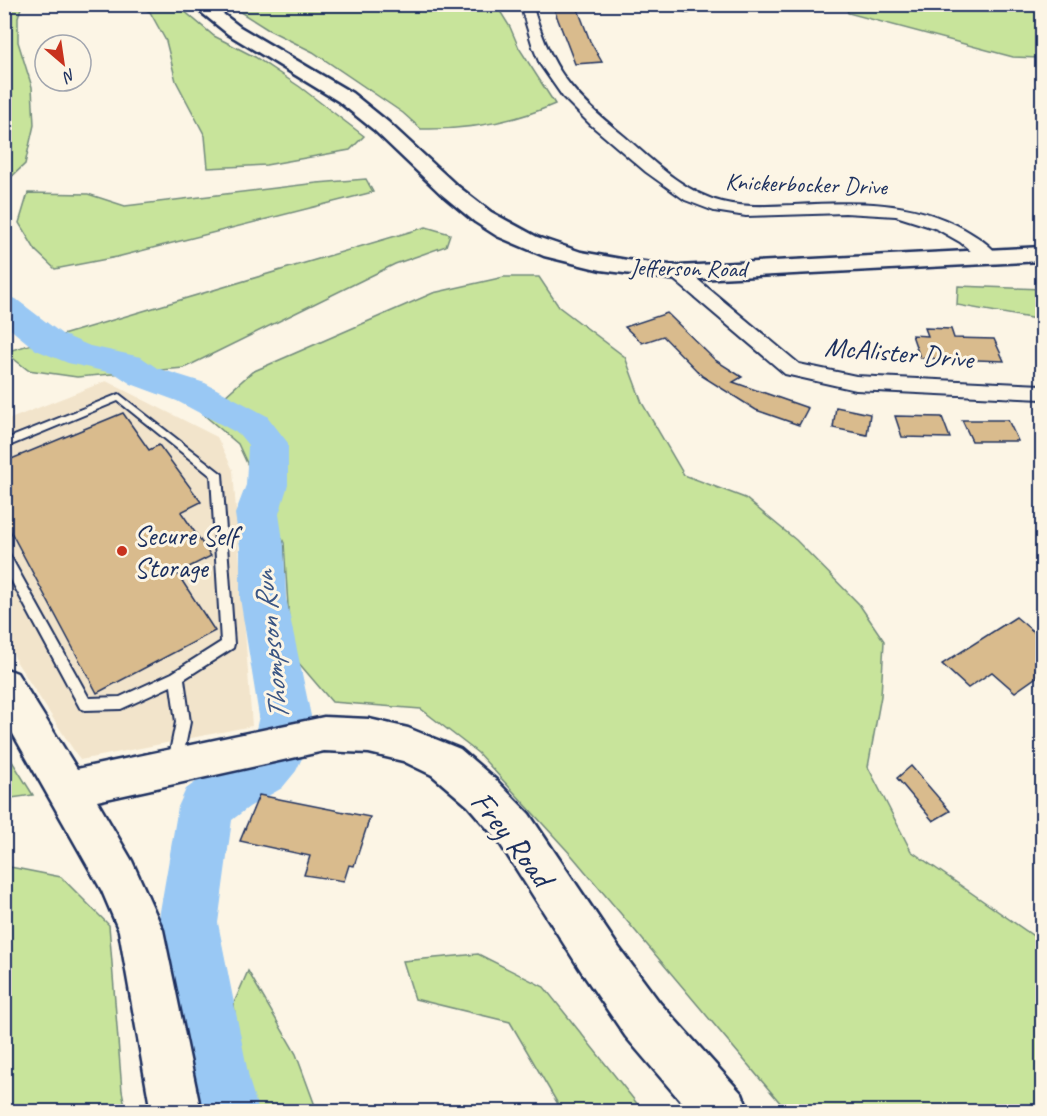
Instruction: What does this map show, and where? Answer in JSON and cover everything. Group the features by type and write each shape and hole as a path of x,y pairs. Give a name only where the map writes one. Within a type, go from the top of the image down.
{"street":[{"name":"Jefferson Road","path":"199,4 236,33 317,79 356,105 462,200 507,232 531,244 587,261 630,269 678,273 1042,254"},
{"name":"Knickerbocker Drive","path":"526,4 548,68 572,100 590,117 690,196 733,210 771,211 862,207 913,214 956,230 990,257"},
{"name":"McAlister Drive","path":"678,273 792,369 856,383 1042,392"},
{"path":"4,684 68,789 117,876 141,930 176,1112"},
{"name":"Frey Road","path":"68,789 324,734 369,736 408,745 446,762 482,793 514,828 601,961 643,1020 724,1112"}],"lane":[{"path":"4,444 119,397 216,474 228,644 177,677 121,703 85,704 4,555"},
{"path":"174,766 183,722 177,677"}],"shaded area":[{"name":"Secure Self Storage","path":"106,381 217,437 233,470 252,726 80,760 16,661 5,632 5,421"}],"green space":[{"path":"5,4 22,5 18,17 18,42 32,87 34,125 25,164 5,183"},
{"path":"851,4 1042,5 1042,54 1039,58 1013,57 848,13 846,6"},
{"path":"137,5 177,5 214,36 255,57 300,87 364,136 350,150 266,165 208,168 205,136 176,81 166,41 150,12"},
{"path":"229,5 488,5 500,11 519,48 555,104 523,116 490,124 421,129 403,113 313,52 267,29"},
{"path":"366,179 373,192 117,257 55,269 36,251 19,223 28,193 88,194 125,206"},
{"path":"426,227 450,234 446,246 395,264 184,368 77,377 28,370 5,352"},
{"path":"504,277 539,277 559,307 625,357 642,403 684,475 745,498 796,540 859,604 884,641 881,696 868,767 911,851 1042,942 1042,1111 787,1111 573,857 478,753 421,709 332,702 291,654 284,543 238,444 204,415 252,372 433,293"},
{"path":"958,286 1042,289 1042,320 957,305"},
{"path":"5,750 33,795 5,799"},
{"path":"5,866 61,877 109,925 122,1091 126,1111 5,1111"},
{"path":"478,954 544,987 643,1111 562,1111 510,1022 415,999 403,961"},
{"path":"248,971 296,1054 317,1111 242,1111 234,1003"}],"building":[{"path":"552,4 576,4 590,41 602,62 575,64"},
{"path":"667,313 715,360 742,377 733,382 808,408 799,425 756,410 702,376 663,336 642,343 625,327"},
{"path":"925,328 951,329 954,338 994,339 1004,361 920,358 912,335 928,336"},
{"path":"836,407 870,414 867,435 833,428"},
{"path":"123,413 149,450 159,445 201,502 181,512 211,556 177,573 215,631 97,693 4,519 4,462"},
{"path":"895,416 942,417 950,438 902,437"},
{"path":"962,420 1008,420 1018,441 972,441"},
{"path":"1016,617 1042,639 1042,673 1015,692 992,672 968,688 942,664"},
{"path":"911,766 950,811 933,821 897,778"},
{"path":"259,795 370,817 354,866 349,865 344,881 304,875 310,856 240,841"}],"waterway":[{"name":"Thompson Run","path":"4,306 49,342 81,355 128,365 144,376 191,392 253,425 268,443 267,485 257,514 262,547 263,598 285,716 277,754 263,771 230,789 206,807 188,923 217,1083 225,1112"}],"place":[{"name":"Secure Self Storage","path":"122,551"}]}
